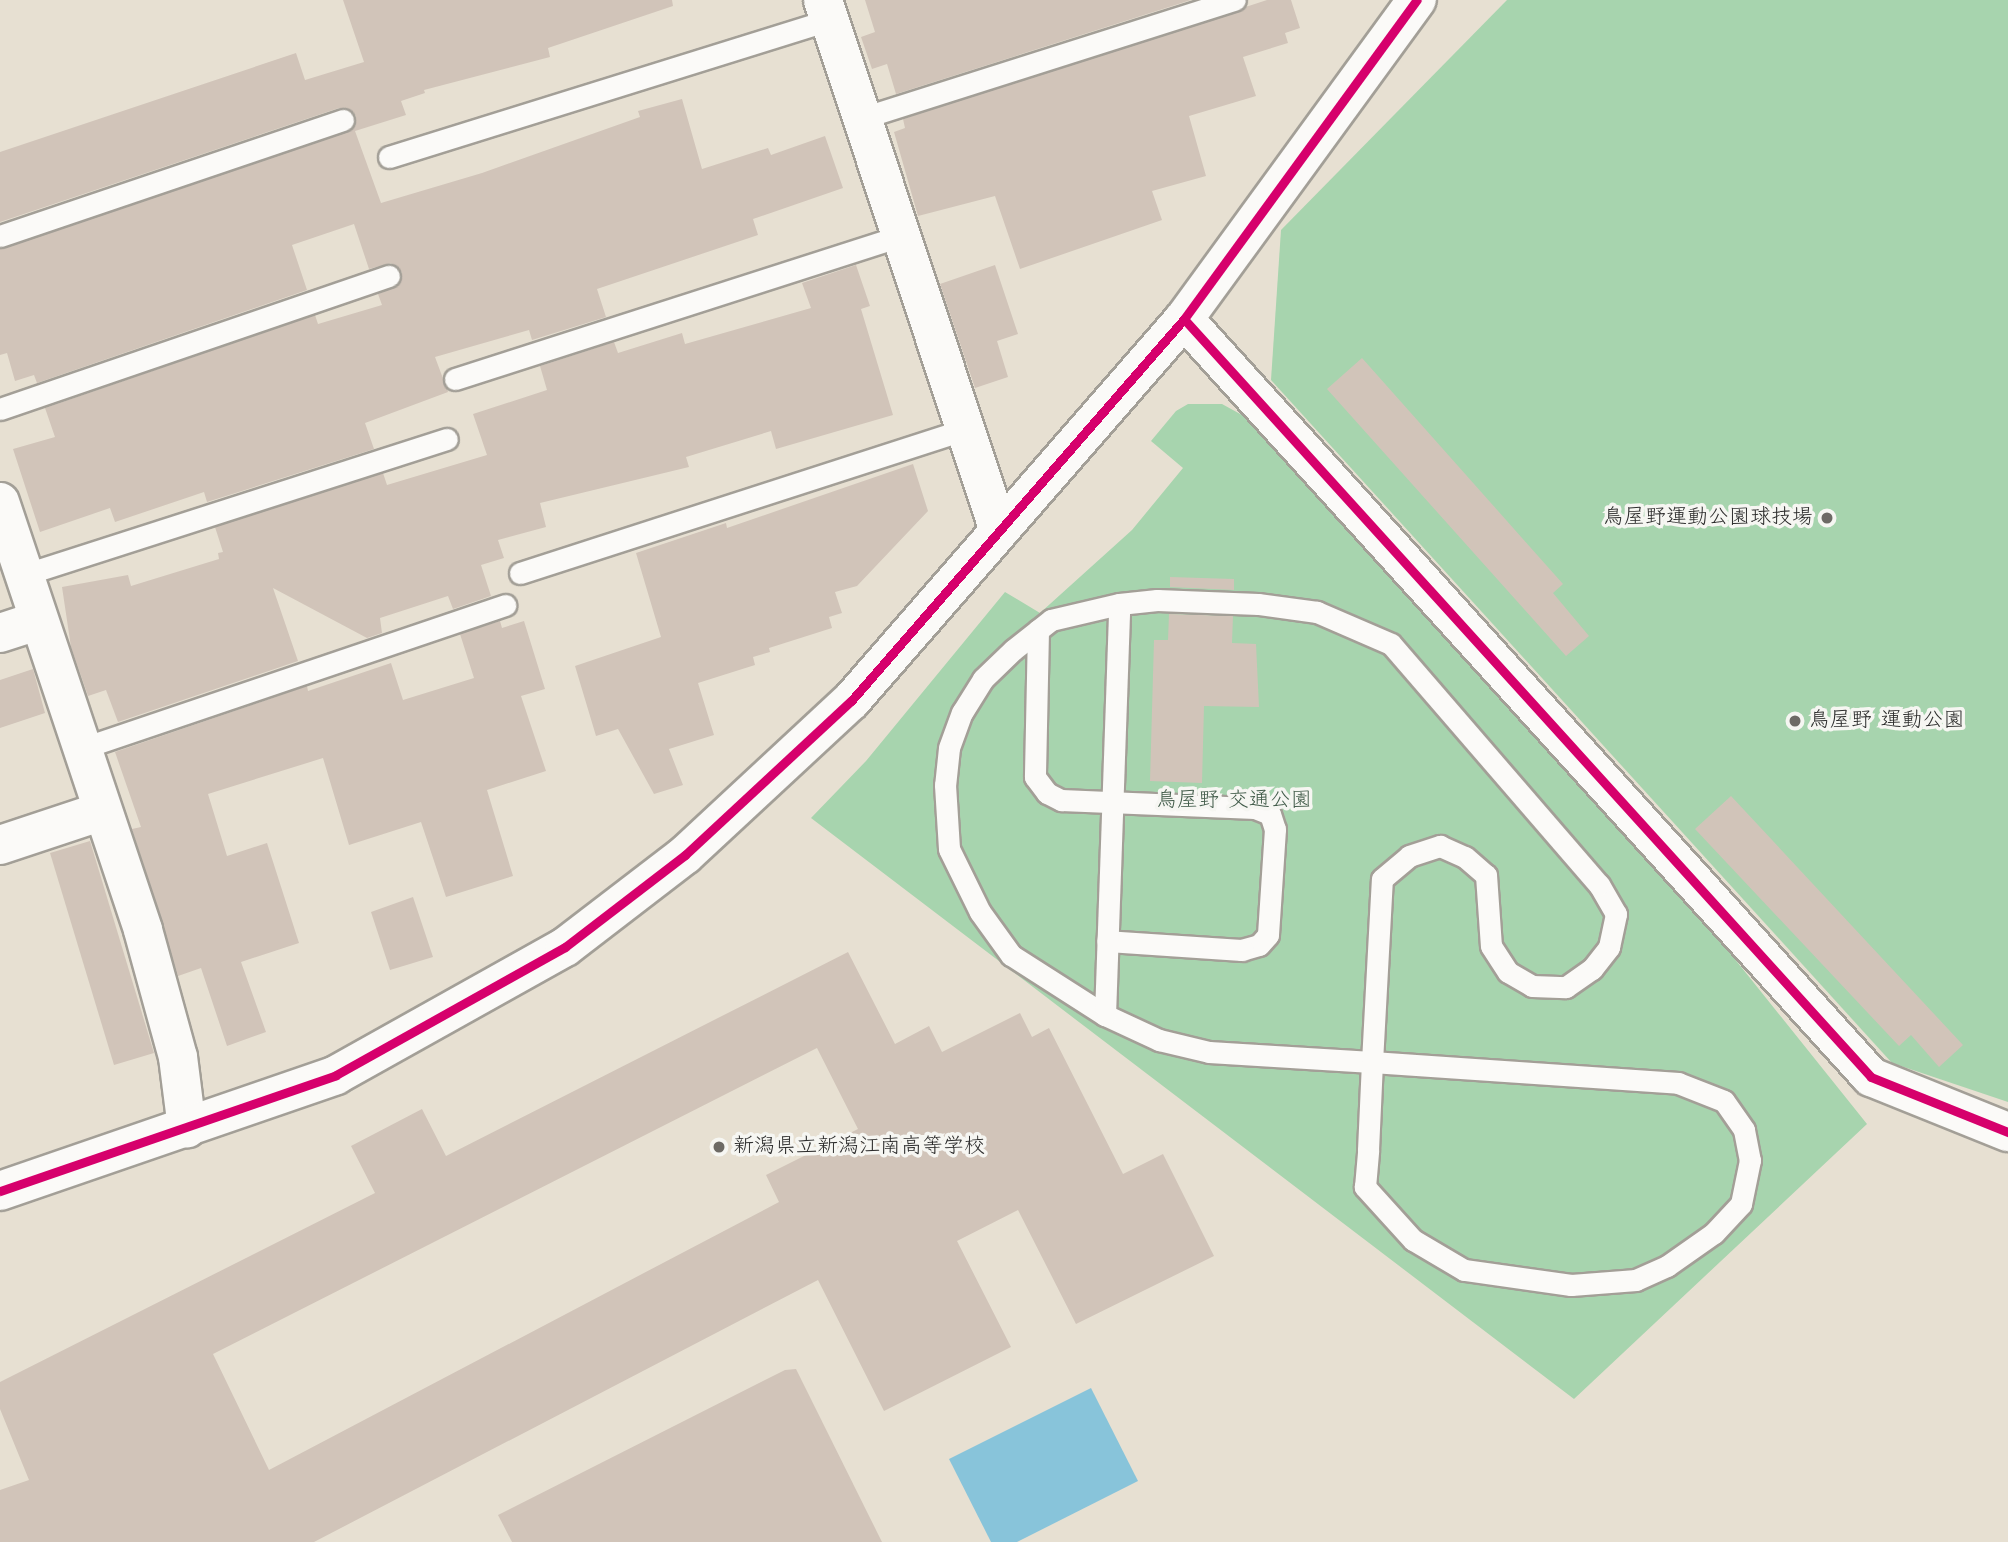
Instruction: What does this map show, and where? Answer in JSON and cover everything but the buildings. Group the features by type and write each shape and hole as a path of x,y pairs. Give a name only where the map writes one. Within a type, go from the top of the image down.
{"street":[{"path":"0,1191 336,1075 565,947 685,855 850,701 1184,319 1404,6"},
{"path":"826,10 999,531"},
{"path":"1184,319 1871,1077 2008,1132"},
{"path":"0,502 80,749 143,930 178,1057 187,1128"},
{"path":"0,633 38,621"},
{"path":"0,845 102,811"}],"lane":[{"path":"862,118 1235,0"},
{"path":"389,157 826,10"},
{"path":"0,236 343,120"},
{"path":"455,379 901,236"},
{"path":"0,409 389,276"},
{"path":"520,573 965,429"},
{"path":"23,575 447,439"},
{"path":"1119,604 1051,620 1038,631 983,679 962,712 949,748 944,785 949,849 980,912 1011,955 1105,1015 1159,1040 1209,1052 1372,1062 1678,1083 1724,1101 1744,1130 1750,1160 1741,1204 1705,1240 1667,1266 1636,1280 1571,1285 1464,1270 1413,1240 1365,1187 1372,1062 1382,879 1409,856 1440,846 1465,857 1486,875 1491,946 1508,972 1532,986 1566,987 1591,969 1609,947 1616,915 1599,885 1391,644 1317,612 1233,603 1157,600 1119,604"},
{"path":"1105,1015 1119,604"},
{"path":"80,749 505,606"},
{"path":"1038,631 1035,777 1047,793 1062,800 1255,808 1270,814 1275,829 1268,935 1259,945 1242,950 1107,941"}],"green space":[{"name":"鳥屋野 運動公園","path":"1507,0 2008,0 2008,1102 1892,1063 1271,380 1281,230"},
{"name":"鳥屋野 交通公園","path":"1188,404 1222,404 1262,426 1702,918 1867,1124 1574,1399 811,818 866,761 1005,592 1040,613 1132,530 1183,468 1151,441 1176,411"}],"water":[{"path":"1091,1388 1138,1481 1017,1542 991,1542 949,1459"}],"cycle path":[{"path":"0,1191 336,1075 565,947 685,855 851,701 1184,319 1417,0"},
{"path":"1184,319 1871,1077 2008,1132"}],"place":[{"name":"鳥屋野運動公園球技場","path":"1827,518"},
{"name":"鳥屋野 運動公園","path":"1795,721"},
{"name":"新潟県立新潟江南高等学校","path":"719,1147"}]}
